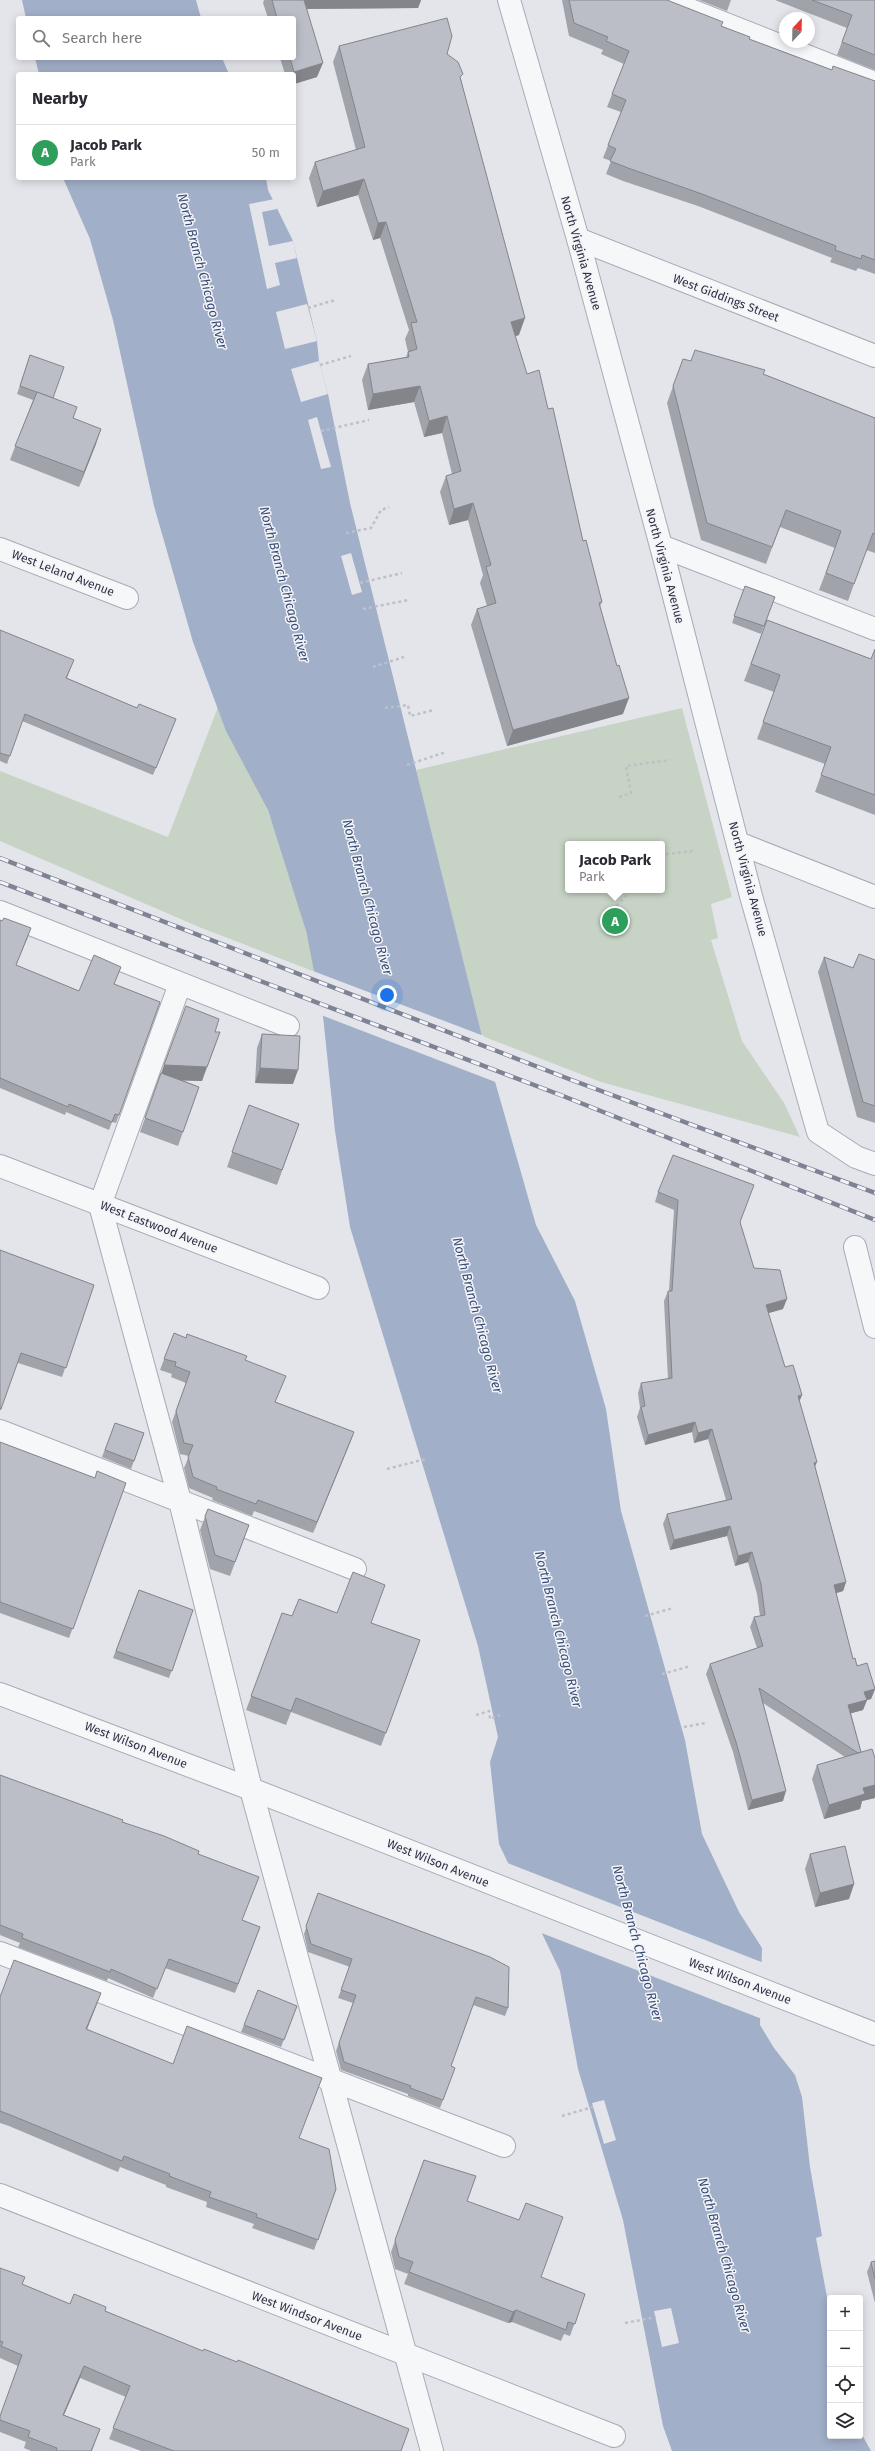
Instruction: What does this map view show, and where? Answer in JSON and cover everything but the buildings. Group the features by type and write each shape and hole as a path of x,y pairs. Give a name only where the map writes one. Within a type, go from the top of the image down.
{"street":[{"name":"North Virginia Avenue","path":"509,0 578,239 661,546 738,843 818,1132 856,1157 875,1164"},
{"path":"665,0 875,83"},
{"name":"West Giddings Street","path":"578,239 875,356"},
{"path":"661,546 875,628"},
{"name":"West Leland Avenue","path":"0,549 127,598"},
{"path":"738,843 875,897"},
{"path":"0,912 288,1026"},
{"path":"180,984 100,1204 180,1501 251,1789 432,2451"},
{"name":"West Eastwood Avenue","path":"0,1166 318,1288"},
{"path":"875,1254 855,1247 875,1327"},
{"path":"0,1431 355,1569"},
{"name":"West Wilson Avenue","path":"0,1694 251,1789 497,1887 875,2034"},
{"path":"0,1953 504,2146"},
{"name":"West Windsor Avenue","path":"0,2196 614,2436"}],"path":[{"path":"308,308 335,300"},
{"path":"320,364 351,356"},
{"path":"321,431 369,420"},
{"path":"346,533 371,528 381,510 390,508"},
{"path":"360,583 402,573"},
{"path":"363,609 408,600"},
{"path":"373,667 404,657"},
{"path":"385,708 408,705 410,716 434,710"},
{"path":"407,765 446,752"},
{"path":"619,796 631,793 626,766 670,760"},
{"path":"665,856 667,854 693,851"},
{"path":"612,910 629,893"},
{"path":"387,1469 426,1459"},
{"path":"645,1616 673,1608"},
{"path":"662,1674 691,1666"},
{"path":"476,1715 489,1711 490,1719 500,1714"},
{"path":"684,1727 706,1723"},
{"path":"562,2116 593,2107"},
{"path":"625,2323 656,2317"}],"green space":[{"path":"218,707 229,734 263,798 295,891 315,972 199,927 0,841 0,771 168,837"},
{"path":"682,708 732,897 711,904 718,938 711,940 742,1041 784,1103 800,1137 601,1082 482,1036 416,770"}],"water":[{"path":"22,0 196,0 200,16 26,16"},
{"path":"36,60 223,60 228,72 38,72"},
{"name":"North Branch Chicago River","path":"64,180 266,180 268,190 293,241 317,341 319,361 328,394 350,503 482,1036 536,1225 575,1301 606,1409 621,1511 685,1740 702,1834 739,1912 762,1948 760,2025 774,2048 795,2075 802,2097 810,2167 822,2236 816,2238 827,2297 827,2439 863,2439 863,2436 871,2451 672,2451 663,2426 623,2220 578,2069 560,1971 499,1844 490,1762 498,1737 478,1646 350,1227 335,1131 323,1016 306,931 268,810 226,731 193,642 154,506 113,320 90,239","holes":["556,1882 563,1885 581,1948 575,1946","703,1939 709,1942 726,2005 721,2003"]}],"pier":[{"path":"275,199 277,209 262,212 269,246 293,241 297,258 275,263 280,285 267,289 249,204"},
{"path":"307,304 317,341 285,349 276,312"},
{"path":"319,361 328,394 301,402 291,369"},
{"path":"317,417 331,467 321,469 308,420"},
{"path":"351,553 362,592 352,595 341,556"},
{"path":"313,971 484,1036 498,1083 321,1015"},
{"path":"505,1862 764,1963 762,2019 539,1932","holes":["559,1885 561,1886 578,1945 576,1944"]},
{"path":"604,2100 616,2140 604,2144 592,2103"},
{"path":"671,2308 679,2343 662,2347 654,2311"}],"railway":[{"path":"0,858 569,1079 875,1193"},
{"path":"0,882 563,1096 875,1220"}],"place":[{"name":"Jacob Park","path":"615,921"}]}
